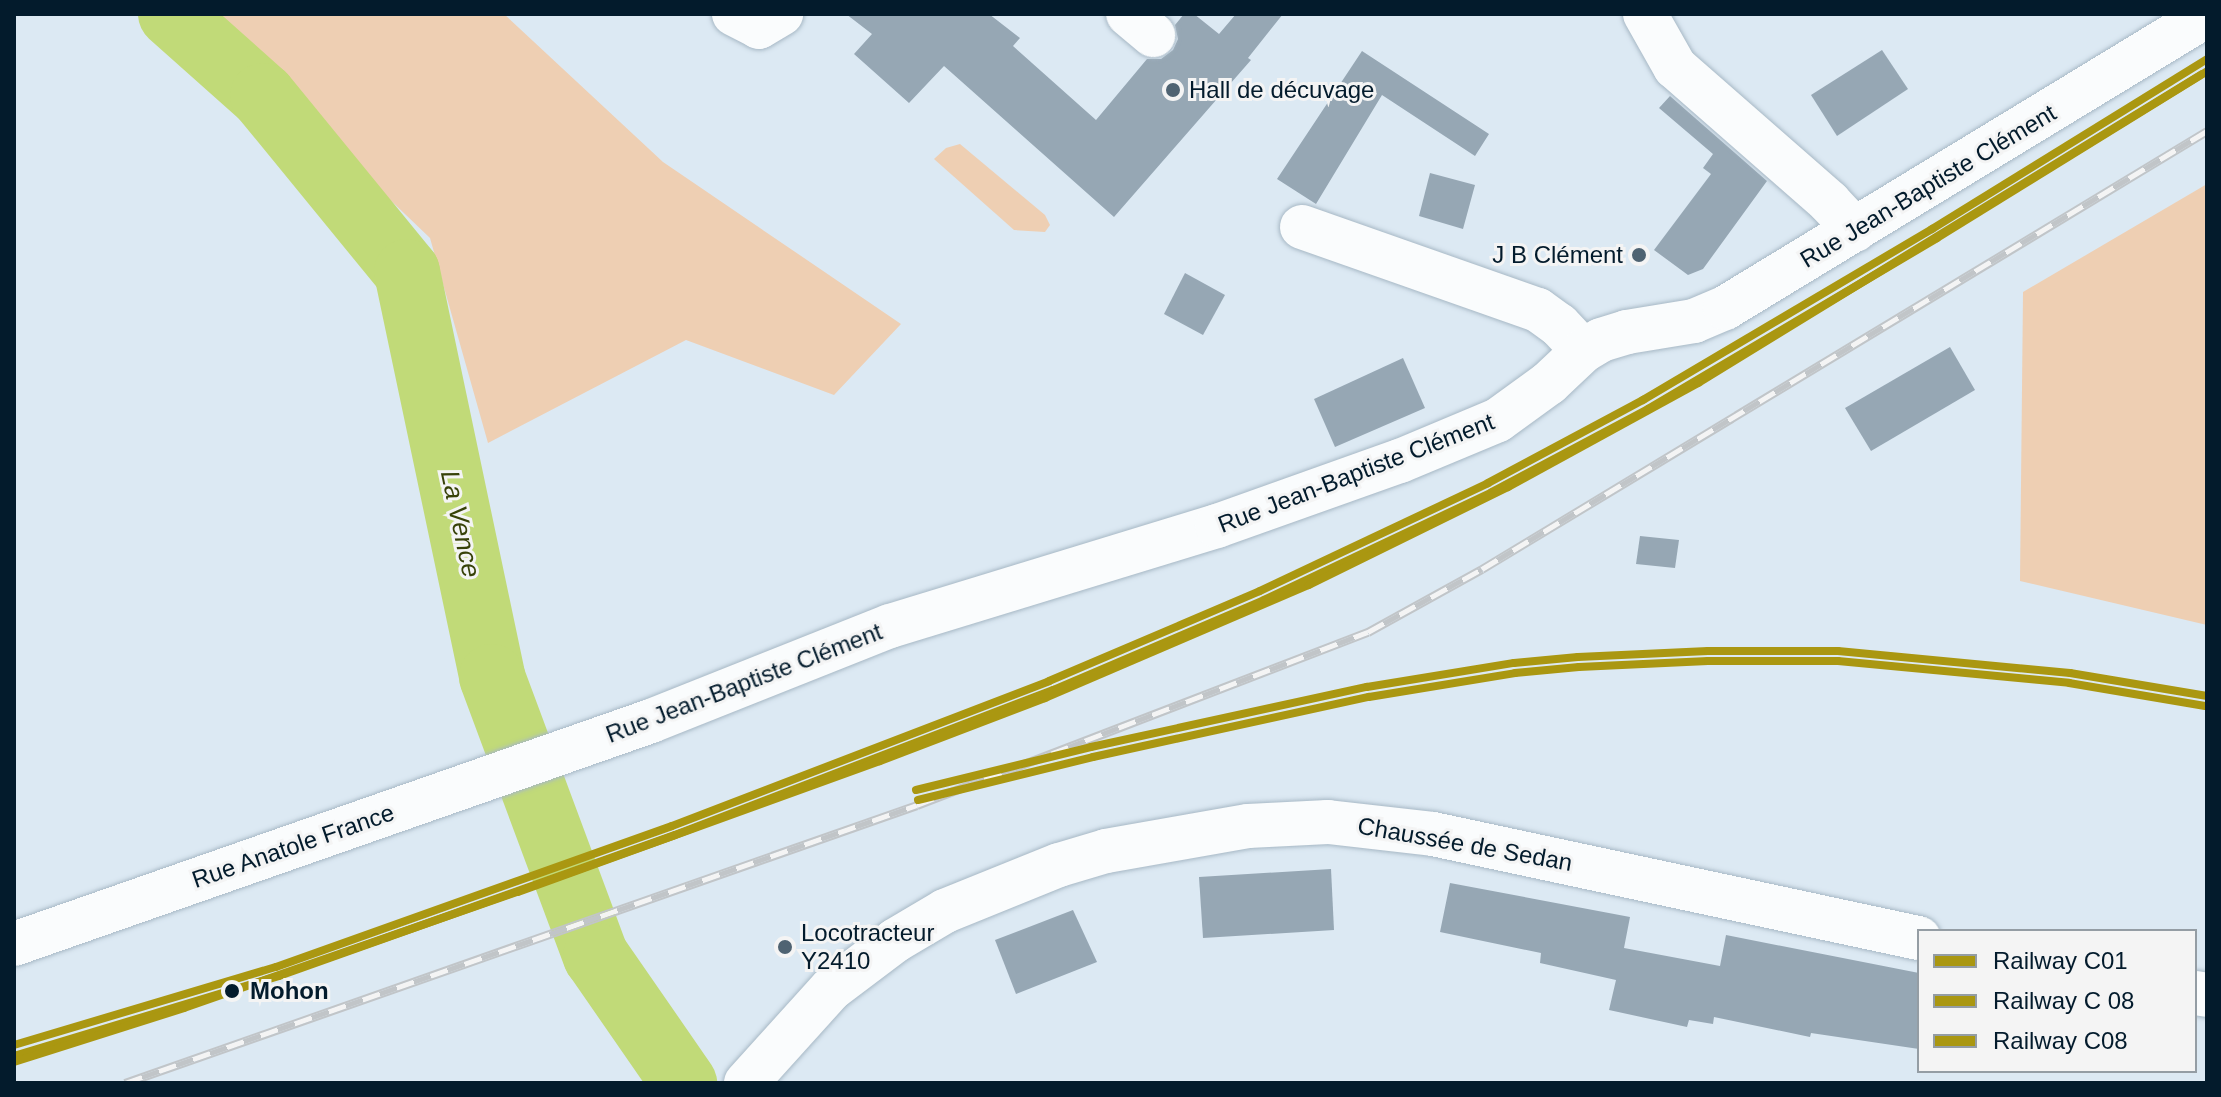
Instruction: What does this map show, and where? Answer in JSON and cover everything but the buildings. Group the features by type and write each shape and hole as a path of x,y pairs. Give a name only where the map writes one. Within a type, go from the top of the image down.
{"street":[{"path":"734,14 759,27 781,14"},
{"path":"1645,14 1675,67 1829,202 1855,230"},
{"name":"Rue Jean-Baptiste Clément","path":"572,749 890,626 1217,526 1400,461 1498,420 1549,383 1583,351 1627,332 1694,321 1725,308 2207,15"},
{"path":"1302,227 1538,310 1559,325 1583,351"},
{"name":"Rue Anatole France","path":"14,944 572,749"},
{"name":"Chaussée de Sedan","path":"746,1083 831,989 896,940 945,911 1059,865 1106,851 1248,826 1328,822 1433,834 1917,938"}],"shaded area":[{"path":"196,14 504,14 663,162 901,324 834,395 686,340 488,443 430,238"},
{"path":"960,144 1045,215 1050,225 1045,232 1014,230 934,159 946,148"},
{"path":"2207,184 2207,625 2020,581 2023,292"}],"waterway":[{"name":"La Vence","path":"171,14 263,96 407,272 492,677 596,956 684,1083"}],"railway":[{"path":"125,1083 917,805 1368,632 1482,569 2207,131"}],"rail line":[{"name":"C01","path":"14,1045 276,967 672,826 1049,681 1260,591 1488,483 1643,400 1932,229 2207,59"},
{"name":"C08","path":"14,1062 184,1008 518,892 880,761 1045,698 1309,585 1508,487 1698,383 2202,74"},
{"name":"C01","path":"916,790 1091,747 1367,687 1514,663 1578,657 1708,651 1838,651 2070,673 2207,696"}],"transit line":[{"path":"17,1055 279,976 675,835 1053,690 1264,600 1492,492 1648,409 1937,238 2207,71"},
{"path":"918,800 1093,757 1369,697 1515,673 1579,667 1708,661 1838,661 2069,683 2205,706"}],"place":[{"name":"Hall de décuvage","path":"1173,90"},
{"name":"J B Clément","path":"1639,255"},
{"name":"Locotracteur Y2410","path":"785,947"},
{"name":"Mohon","path":"232,991"}]}
